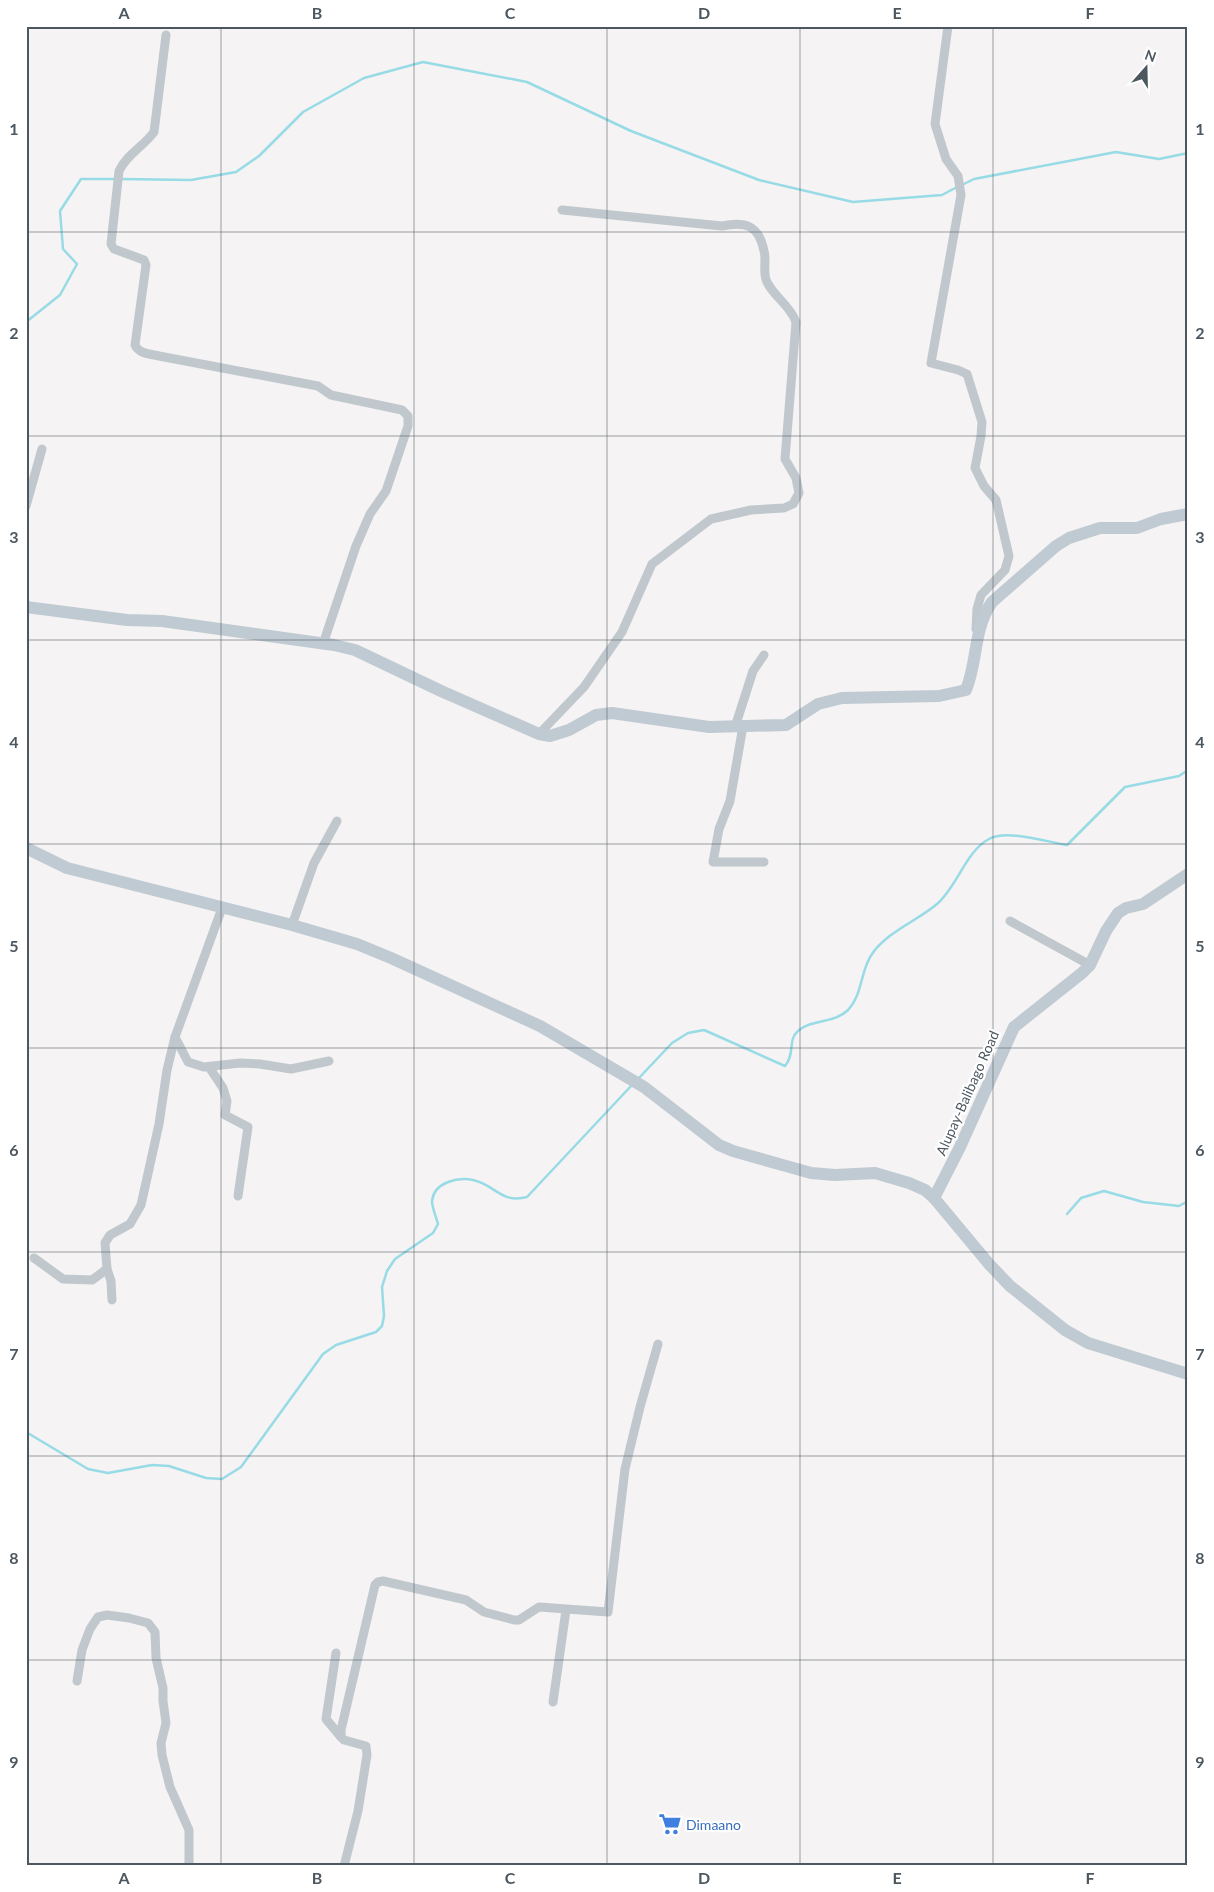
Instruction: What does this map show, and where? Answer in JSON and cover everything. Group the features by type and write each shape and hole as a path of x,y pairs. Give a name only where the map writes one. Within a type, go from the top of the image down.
{"street":[{"path":"26,607 122,620 162,621 355,650 440,691 539,734 550,736 569,730 596,715 612,714 709,727 786,725 818,704 842,698 939,696 966,690 972,677 976,644 977,609 981,595 1005,570 1009,556 996,500 984,486 975,468 982,422 967,374 931,363 961,195 958,176 946,158 935,124 948,26"},
{"path":"166,35 154,132 123,164 120,171 111,244 114,248 144,260 146,265 135,345 137,350 159,356 318,386 331,395 402,410 408,416 408,426 386,491 370,514 356,546 323,644"},
{"path":"539,734 584,687 622,632 652,564 711,520 751,510 784,508 793,504 799,493 796,478 784,459 796,322 793,312 767,282 764,251 759,238 750,226 739,222 722,226 562,210"},
{"path":"26,506 42,449"},
{"path":"976,644 984,613 992,602 1056,546 1068,538 1100,528 1137,528 1188,514"},
{"path":"764,654 754,672 739,726 730,801 719,829 713,862 764,862"},
{"path":"292,926 314,863 337,821"},
{"path":"26,848 67,868 357,944 391,958 540,1026 644,1087 720,1144 733,1151 811,1173 835,1175 875,1173 925,1190 1010,1286 1066,1330 1088,1343 1188,1374"},
{"name":"Alupay-Balibago Road","path":"934,1198 960,1147 1014,1027 1090,965 1106,931 1118,913 1126,908 1143,904 1188,874"},
{"path":"112,1300 105,1242 110,1236 130,1224 141,1205 160,1124 167,1070 174,1037 222,908"},
{"path":"1010,921 1090,965"},
{"path":"174,1037 188,1062 204,1067 260,1064 291,1069 329,1061"},
{"path":"210,1067 224,1088 227,1101 225,1115 248,1127 238,1196"},
{"path":"34,1258 63,1279 92,1280 107,1269"},
{"path":"341,1737 375,1585 378,1582 383,1581 466,1600 490,1615 514,1620 519,1620 538,1607 608,1612 624,1469 658,1344"},
{"path":"552,1702 566,1610"},
{"path":"76,1681 82,1650 90,1629 98,1618 106,1615 129,1618 148,1623 155,1632 156,1658 163,1688 166,1723 161,1742 162,1755 170,1786 189,1830 189,1866"},
{"path":"336,1653 326,1719 344,1740 366,1746 367,1756 358,1811 344,1866"}],"waterway":[{"path":"121,179 191,180 236,172 259,156 303,112 364,78 423,62 527,82 631,131 759,180 853,202 942,195 957,187"},
{"path":"962,185 974,179 1116,152 1159,159 1188,153"},
{"path":"26,322 60,295 77,264 63,249 60,211 81,179 116,179"},
{"path":"638,1079 672,1043 688,1033 704,1030 785,1066 790,1057 794,1035 808,1025 836,1018 848,1010 859,990 868,961 878,946 937,904 944,897 974,852 989,839 1006,835 1067,845 1125,787 1179,776 1188,770"},
{"path":"26,1432 88,1469 108,1473 152,1465 169,1466 206,1478 222,1479 241,1467 323,1354 336,1345 376,1332 382,1326 384,1316 382,1287 387,1271 395,1259 433,1233 438,1224 432,1201 437,1189 448,1182 467,1179 487,1185 504,1196 511,1198 527,1197 632,1085"},
{"path":"1067,1214 1081,1198 1104,1191 1143,1202 1179,1206 1188,1201"}],"place":[{"name":"Dimaano","path":"670,1824"}]}
